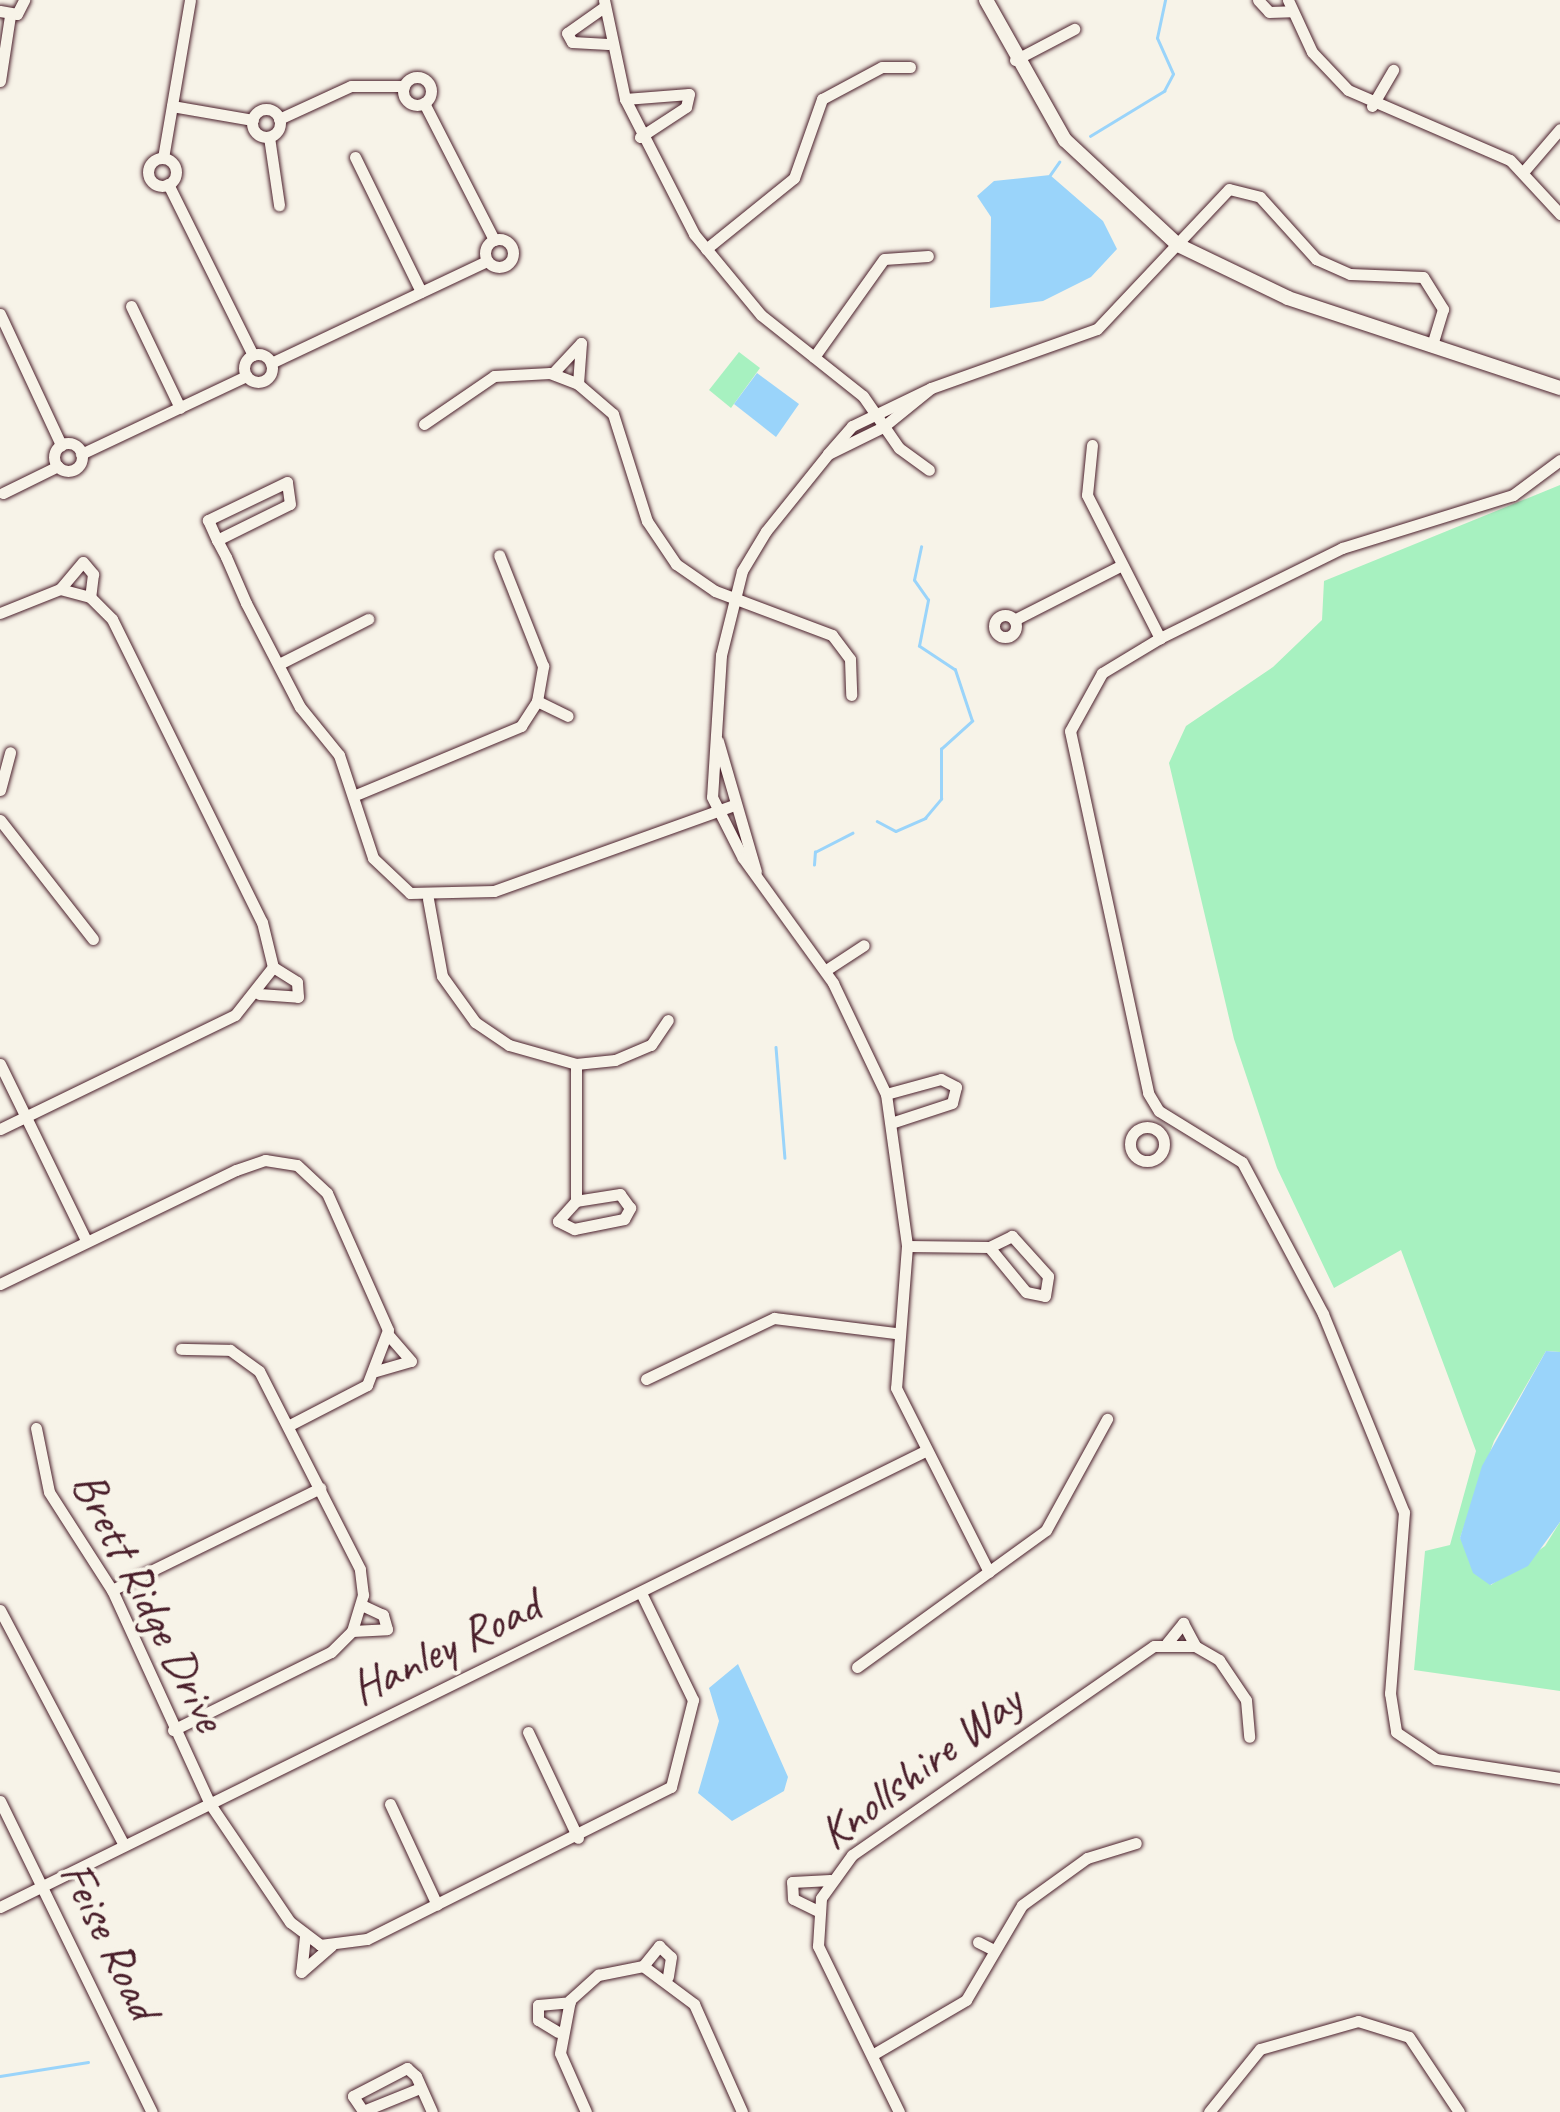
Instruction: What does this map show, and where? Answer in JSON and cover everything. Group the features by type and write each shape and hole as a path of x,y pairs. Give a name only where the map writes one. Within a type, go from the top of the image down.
{"main road":[{"path":"986,0 1015,60 1065,140 1178,245 1288,298 1560,388"}],"street":[{"path":"0,81 5,13 24,0"},
{"path":"190,0 163,158 150,177 168,184 252,355 271,364"},
{"path":"1258,0 1269,12 1290,6 1327,72 1372,106 1524,171 1560,214"},
{"path":"604,4 608,44 640,137 706,249 761,314 874,411 883,427 929,470"},
{"path":"604,4 567,33 572,42 608,44"},
{"path":"1015,60 1074,29"},
{"path":"706,249 794,178 822,99 882,67 910,68"},
{"path":"1372,106 1392,70"},
{"path":"3,494 58,466 72,470 82,454 246,376 264,380 271,364 487,261 494,240 424,103 427,82 351,86 279,118 269,137"},
{"path":"404,86 408,102 424,103"},
{"path":"625,100 689,94 686,108 640,137"},
{"path":"172,106 253,120 269,137 279,205"},
{"path":"253,120 268,110 279,118"},
{"path":"1524,171 1560,129"},
{"path":"355,157 420,292"},
{"path":"163,158 176,171 168,184"},
{"path":"989,1572 922,1452 896,1388 896,1332 907,1246 894,1122 886,1094 826,970 716,811 717,737 736,598 766,530 828,454 874,411 931,388 1026,362 1097,329 1178,245 1212,199 1246,190 1316,259 1350,274 1422,277 1443,309 1432,346"},
{"path":"487,261 501,267 512,257 508,243 494,240"},
{"path":"814,357 884,259 928,256"},
{"path":"132,306 180,408"},
{"path":"0,314 61,445 58,466"},
{"path":"553,373 581,343 578,384"},
{"path":"246,376 252,355"},
{"path":"424,424 494,376 553,373 578,384 613,414 666,552 736,598 832,635 850,660 851,695"},
{"path":"828,454 883,427 931,388"},
{"path":"1092,444 1087,495 1160,638"},
{"path":"61,445 82,454"},
{"path":"1560,460 1513,495 1342,548 1160,638 1102,674 1070,732 1148,1093 1170,1118 1242,1162 1260,1193 1404,1512 1390,1693 1396,1732 1436,1759 1560,1778"},
{"path":"218,540 290,504 287,482 215,511 208,520 278,664 358,794 381,871 428,899 545,876 734,806"},
{"path":"358,794 509,733 537,701 543,666 499,555"},
{"path":"0,613 60,589 83,562 94,574 90,596"},
{"path":"1014,620 1122,565"},
{"path":"0,1130 235,1015 259,994 273,968 262,922 112,619 90,596 60,589"},
{"path":"278,664 368,619"},
{"path":"537,701 568,716"},
{"path":"717,737 756,873"},
{"path":"0,790 10,752"},
{"path":"0,820 92,939"},
{"path":"428,899 442,976 475,1022 534,1056 576,1064 637,1052 668,1020"},
{"path":"826,970 864,945"},
{"path":"259,994 298,997 296,982 273,968"},
{"path":"0,1064 86,1240"},
{"path":"576,1064 576,1202"},
{"path":"886,1094 942,1079 956,1087 952,1104 894,1122"},
{"path":"1157,1132 1170,1118"},
{"path":"0,1284 250,1165 296,1166 327,1193 388,1335 411,1361 376,1372 288,1426"},
{"path":"620,1194 630,1208 624,1218 568,1229 557,1214 576,1202 620,1194"},
{"path":"907,1246 989,1247 1012,1236 1048,1276 1045,1296 1026,1292 989,1247"},
{"path":"646,1379 774,1318 896,1332"},
{"path":"376,1372 388,1335"},
{"path":"173,1730 331,1652 352,1631 362,1605 360,1568 288,1426 244,1357 214,1346 181,1350"},
{"path":"857,1666 1046,1530 1107,1419"},
{"name":"Brett Ridge Drive","path":"36,1428 50,1492 112,1590 210,1804 305,1936"},
{"name":"Hanley Road","path":"0,1907 922,1452"},
{"path":"112,1590 320,1488"},
{"path":"330,1946 305,1936 301,1972 313,1971 330,1946 437,1905 652,1802 683,1766 693,1700 641,1593"},
{"path":"352,1631 387,1629 383,1615 362,1605"},
{"path":"0,1610 124,1846"},
{"name":"Knollshire Way","path":"899,2112 818,1946 816,1910 830,1880 1130,1657 1167,1643 1182,1623 1195,1646 1234,1676 1250,1737"},
{"path":"1167,1643 1195,1646"},
{"path":"528,1732 578,1838"},
{"name":"Feise Road","path":"0,1801 152,2112"},
{"path":"390,1804 437,1905"},
{"path":"872,2055 946,2017 1022,1905 1087,1858 1136,1843"},
{"path":"816,1910 793,1898 792,1882 830,1880"},
{"path":"978,1942 994,1950"},
{"path":"643,1966 660,1946 671,1957 668,1978"},
{"path":"558,2032 570,2002 598,1975 643,1966 668,1978 694,2004 742,2112"},
{"path":"570,2002 538,2005 538,2020 558,2032 586,2112"},
{"path":"1209,2112 1260,2049 1358,2021 1409,2037 1459,2112"},
{"path":"420,2088 363,2111 353,2096 401,2068 420,2088 432,2112"}],"green space":[{"path":"739,352 760,368 731,408 709,390"},
{"path":"1560,485 1560,1352 1546,1351 1494,1441 1460,1538 1491,1585 1545,1546 1560,1522 1560,1691 1414,1670 1425,1551 1450,1545 1476,1451 1401,1250 1334,1288 1277,1168 1234,1039 1169,763 1186,726 1273,667 1322,620 1324,581"}],"water":[{"path":"1050,175 1103,221 1117,249 1091,277 1043,301 990,308 991,217 977,196 994,181"},
{"path":"757,373 799,404 776,437 734,404"},
{"path":"1546,1351 1560,1352 1560,1522 1528,1566 1490,1585 1473,1573 1460,1538 1482,1466"},
{"path":"738,1664 788,1777 784,1791 732,1821 698,1793 719,1721 709,1688"}],"waterway":[{"path":"1090,136 1164,91 1173,74 1157,38 1165,0"},
{"path":"1050,175 1059,162"},
{"path":"877,821 896,831 925,818 941,799 941,749 972,721 955,670 919,646 928,600 914,580 921,547"},
{"path":"814,865 815,852 852,833"},
{"path":"776,1047 785,1158"},
{"path":"0,2076 88,2062"}]}
